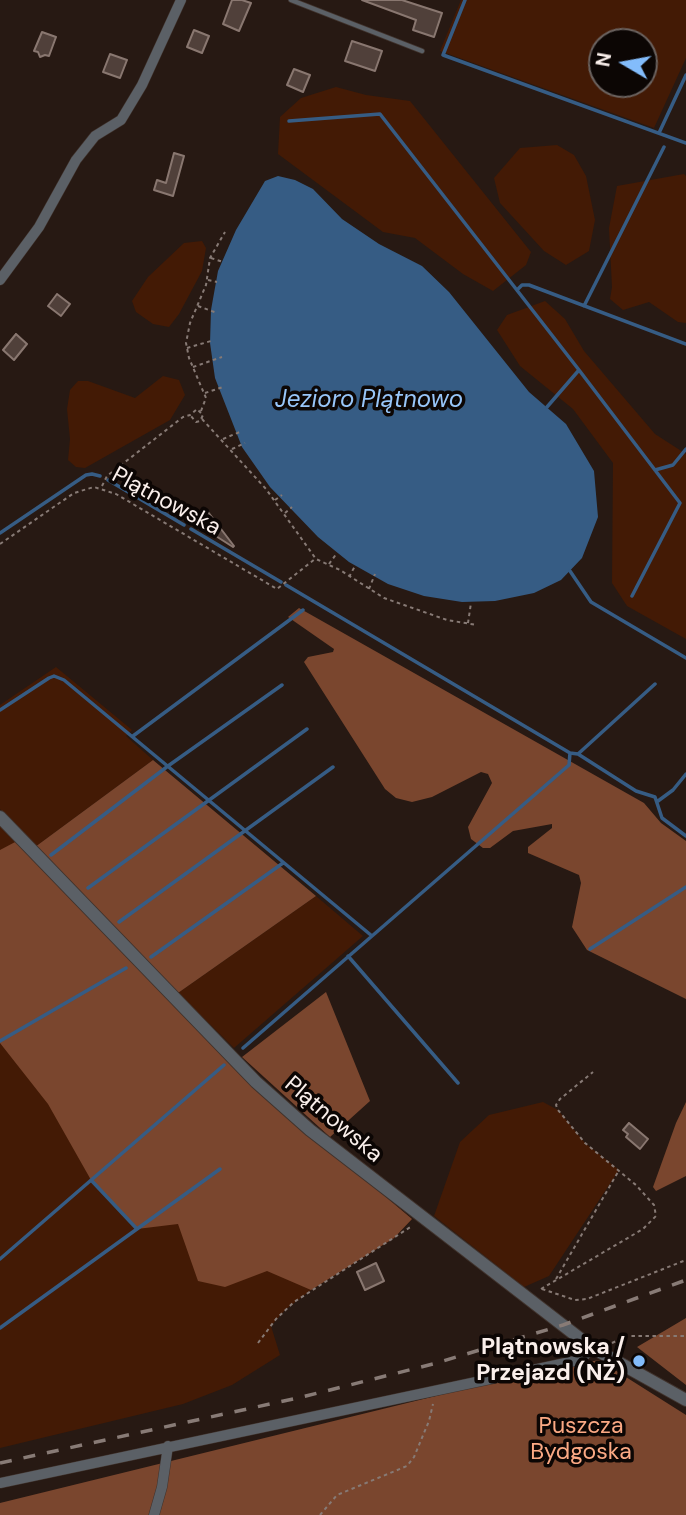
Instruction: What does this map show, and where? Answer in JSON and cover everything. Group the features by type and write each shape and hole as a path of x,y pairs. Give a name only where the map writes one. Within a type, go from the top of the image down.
{"street":[{"path":"0,280 39,227 76,160 95,136 121,120 142,85 181,0"},
{"name":"Plątnowska","path":"0,817 256,1082 310,1130 597,1351 686,1400"},
{"path":"0,1483 575,1361 597,1351"},
{"path":"154,1515 162,1487 168,1446"}],"lane":[{"path":"291,0 422,51"}],"path":[{"path":"225,232 210,258 207,280 190,323 186,349 206,400 201,411 202,419 275,501 315,559 384,598 447,620 477,625"},
{"path":"210,258 223,262"},
{"path":"207,280 217,282"},
{"path":"197,306 217,313"},
{"path":"186,349 211,341"},
{"path":"192,367 222,357"},
{"path":"204,393 223,387"},
{"path":"101,488 107,476 183,417 194,410 201,411"},
{"path":"190,415 196,422 202,419"},
{"path":"222,439 242,431"},
{"path":"231,450 245,443"},
{"name":"Plątnowska","path":"0,544 74,493 87,488 101,488 117,494 277,589 315,559"},
{"path":"275,501 282,495"},
{"path":"284,513 292,507"},
{"path":"328,565 337,553"},
{"path":"349,577 355,566"},
{"path":"369,590 375,574"},
{"path":"468,624 471,603"},
{"path":"526,1297 643,1229 654,1219 656,1209 652,1202 619,1170 585,1143 558,1110 556,1105 560,1099 593,1072"},
{"path":"556,1280 619,1170"},
{"path":"258,1343 271,1325 294,1302 423,1219"},
{"path":"541,1289 565,1298 587,1299 686,1260"},
{"path":"597,1351 627,1336 686,1336"},
{"path":"320,1515 337,1495 407,1466 414,1457 429,1421 433,1391"}],"shaded area":[{"path":"461,0 686,0 686,58 654,128 440,51"},
{"path":"336,87 366,95 410,101 531,252 526,265 493,291 463,274 415,238 383,232 278,154 280,117 301,98"},
{"path":"557,145 574,155 586,176 595,220 589,251 566,265 544,251 500,203 494,178 520,148"},
{"path":"684,174 686,323 678,322 649,302 623,310 610,299 612,287 609,228 617,186"},
{"path":"202,241 206,248 202,271 169,327 153,324 136,312 132,301 148,277 184,243"},
{"path":"545,301 565,319 584,351 655,434 686,454 686,639 627,606 612,583 613,463 573,409 520,366 497,330 507,315"},
{"path":"163,376 179,380 185,395 170,420 85,468 76,467 68,460 70,439 67,409 70,390 78,381 88,381 135,398"},
{"path":"56,667 132,730 126,736 153,760 35,847 0,809 0,705"},
{"path":"0,823 253,1085 412,1219 394,1238 311,1290 285,1310 271,1326 280,1355 232,1385 183,1404 0,1448"},
{"path":"316,896 363,936 234,1048 178,993"},
{"path":"543,1102 558,1110 585,1143 619,1170 549,1276 524,1287 434,1216 460,1142 489,1115"}],"green space":[{"path":"299,608 644,803 661,823 686,841 686,999 587,950 572,927 581,883 579,875 528,853 528,847 552,828 552,824 513,831 490,848 483,848 471,839 468,827 492,783 488,774 481,772 432,797 412,802 396,798 385,789 304,662 308,657 333,652 334,649 288,617"},
{"path":"153,760 316,896 178,993 35,847"},
{"path":"17,841 253,1085 412,1219 394,1238 311,1290 267,1271 225,1287 198,1281 178,1224 137,1229 91,1180 48,1104 0,1043 0,850"},
{"path":"326,992 370,1101 330,1137 242,1057"},
{"path":"686,1102 686,1176 656,1191 653,1187"},
{"name":"Puszcza Bydgoska","path":"686,1318 686,1385 637,1347"},
{"name":"Puszcza Bydgoska","path":"599,1360 686,1415 686,1515 0,1515 0,1503 521,1375"}],"water":[{"name":"Jezioro Plątnowo","path":"278,176 295,180 313,189 342,219 379,244 422,266 449,292 529,392 566,424 594,471 598,517 582,558 561,580 534,593 495,601 462,602 424,596 388,584 349,562 318,537 270,487 242,447 215,378 210,343 211,310 218,271 236,230 265,181"}],"building":[{"path":"232,0 251,3 239,31 223,24"},
{"path":"362,0 402,0 442,13 434,37 413,30 416,20"},
{"path":"194,30 209,36 202,53 187,47"},
{"path":"42,32 56,37 49,56 40,57 38,52 34,51"},
{"path":"352,41 382,51 375,71 345,61"},
{"path":"110,54 127,60 120,78 103,72"},
{"path":"294,69 310,75 303,92 287,85"},
{"path":"174,153 184,156 173,196 154,190 157,180 166,183"},
{"path":"57,294 70,304 61,316 48,306"},
{"path":"16,334 27,344 14,360 3,350"},
{"path":"208,512 233,547 208,531 199,519"},
{"path":"629,1123 648,1139 640,1149 626,1137 628,1134 623,1130"},
{"path":"376,1263 384,1281 365,1290 357,1272"}],"waterway":[{"path":"465,0 443,55 686,143"},
{"path":"659,133 686,75"},
{"path":"289,121 380,114 579,370"},
{"path":"584,306 664,147"},
{"path":"517,290 522,285 529,285 686,344"},
{"path":"547,407 579,370 680,503 632,596"},
{"path":"655,470 673,465 686,449"},
{"path":"0,533 86,475 100,476"},
{"path":"108,480 184,525"},
{"path":"191,529 281,582"},
{"path":"570,571 591,602 686,658"},
{"path":"286,585 570,753 578,754 636,791 655,797 662,818 686,836"},
{"path":"133,736 303,610"},
{"path":"0,710 49,678 54,676 64,680 372,936"},
{"path":"578,754 655,684"},
{"path":"51,855 168,766 282,685"},
{"path":"88,888 307,729"},
{"path":"243,1048 569,765 570,753"},
{"path":"119,922 333,767"},
{"path":"658,801 673,790 686,774"},
{"path":"151,957 283,863"},
{"path":"590,949 686,887"},
{"path":"348,956 458,1083"},
{"path":"0,1041 126,968"},
{"path":"0,1259 224,1065"},
{"path":"0,1328 220,1169"},
{"path":"91,1180 137,1229"}],"railway":[{"path":"0,1463 302,1397 433,1364 563,1325 686,1280"}],"place":[{"name":"Plątnowska / Przejazd (NŻ)","path":"639,1361"}]}
